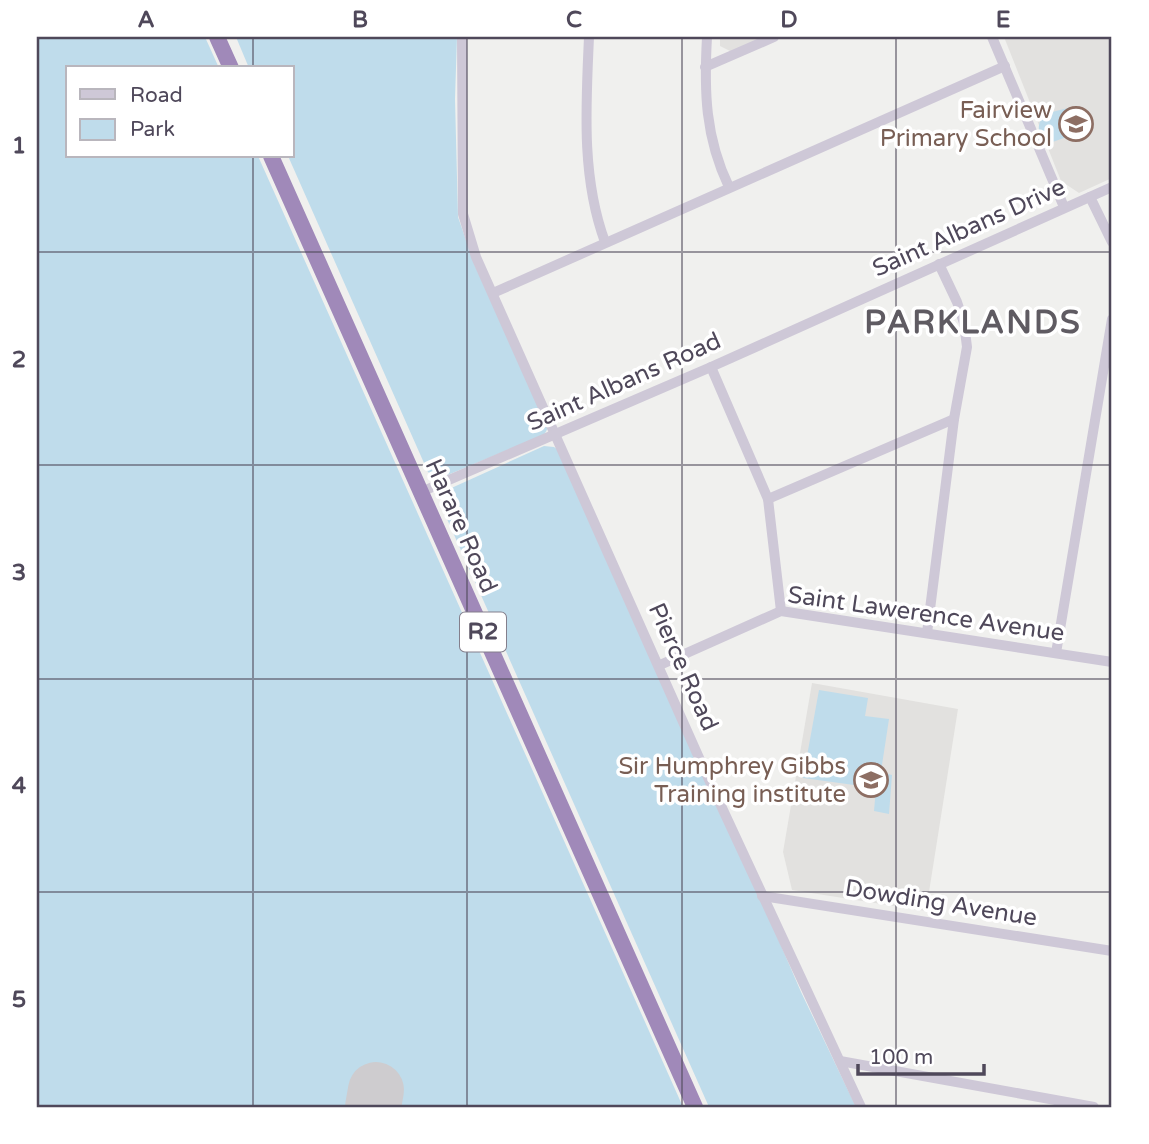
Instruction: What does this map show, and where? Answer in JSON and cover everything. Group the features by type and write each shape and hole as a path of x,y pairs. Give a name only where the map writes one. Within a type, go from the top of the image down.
{"highway":[{"path":"217,37 230,66"},
{"name":"Harare Road","path":"272,158 695,1107"}],"street":[{"name":"Pierce Road","path":"462,37 463,214 476,257 762,896 860,1107"},
{"path":"589,37 589,185 596,218 605,242"},
{"path":"707,37 706,105 711,142 729,187"},
{"path":"705,67 774,37"},
{"path":"992,37 1064,207"},
{"path":"493,293 1005,66"},
{"name":"Saint Albans Drive","path":"842,307 1112,187"},
{"path":"1090,197 1112,242"},
{"path":"927,633 954,419 967,347 957,302 939,264"},
{"name":"Saint Albans Road","path":"421,492 711,367 842,307"},
{"path":"1056,653 1112,319"},
{"path":"711,367 768,499 781,611"},
{"path":"768,499 954,419"},
{"name":"Saint Lawerence Avenue","path":"660,665 781,611 1112,662"},
{"name":"Dowding Avenue","path":"762,896 1112,951"},
{"path":"840,1061 1094,1107"}],"shaded area":[{"path":"720,37 770,37 734,53 720,46"},
{"name":"Fairview Primary School","path":"1004,37 1112,37 1112,178 1079,193 1061,181"},
{"name":"Sir Humphrey Gibbs Training institute","path":"812,683 958,709 926,911 792,890 783,852"}],"green space":[{"path":"37,37 205,37 218,66 66,66 66,158 259,158 683,1107 37,1107"},
{"path":"236,37 457,37 455,99 458,217 475,266 549,426 544,435 438,479 428,472 289,158 294,158 294,66 248,66"},
{"path":"1068,108 1074,111 1078,133 1047,144 1039,130 1041,118 1044,114"},
{"path":"544,446 554,447 561,452 801,992 856,1107 709,1107 443,510 441,500 447,490"},
{"path":"819,690 868,698 865,716 889,719 882,765 884,773 892,775 889,814 874,811 876,788 803,778"}],"runway":[{"path":"373,1107 376,1090"}],"place":[{"name":"Fairview Primary School","path":"1076,124"},
{"name":"Sir Humphrey Gibbs Training institute","path":"871,780"}],"district":[{"name":"PARKLANDS","path":"973,323"}]}
